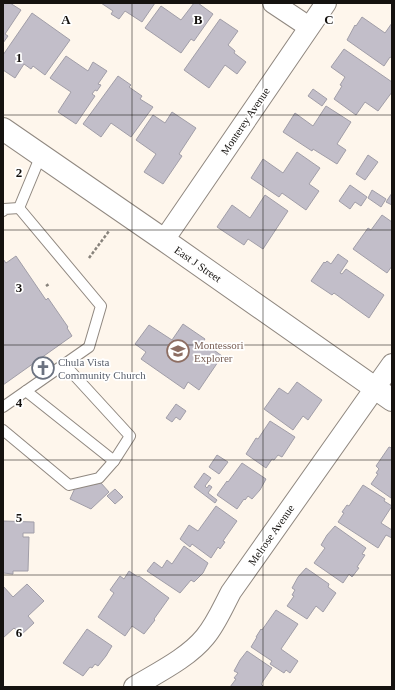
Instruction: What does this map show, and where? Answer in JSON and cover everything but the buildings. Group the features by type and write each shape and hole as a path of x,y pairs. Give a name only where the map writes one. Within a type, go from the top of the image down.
{"street":[{"path":"273,3 309,27"},
{"name":"Monterey Avenue","path":"164,240 326,3"},
{"name":"East J Street","path":"3,129 383,394"},
{"name":"Melrose Avenue","path":"134,687 191,651 204,638 214,624 231,592 383,394 392,364"}],"lane":[{"path":"19,208 41,155"},
{"path":"3,211 4,209 19,208"},
{"path":"3,407 89,347 101,306 19,208"},
{"path":"3,430 69,485 99,478 114,461 130,436 64,364"},
{"path":"26,391 114,461"}],"path":[{"path":"89,258 109,231"}],"place":[{"name":"Montessori Explorer","path":"178,351"},
{"name":"Chula Vista Community Church","path":"43,368"}]}
